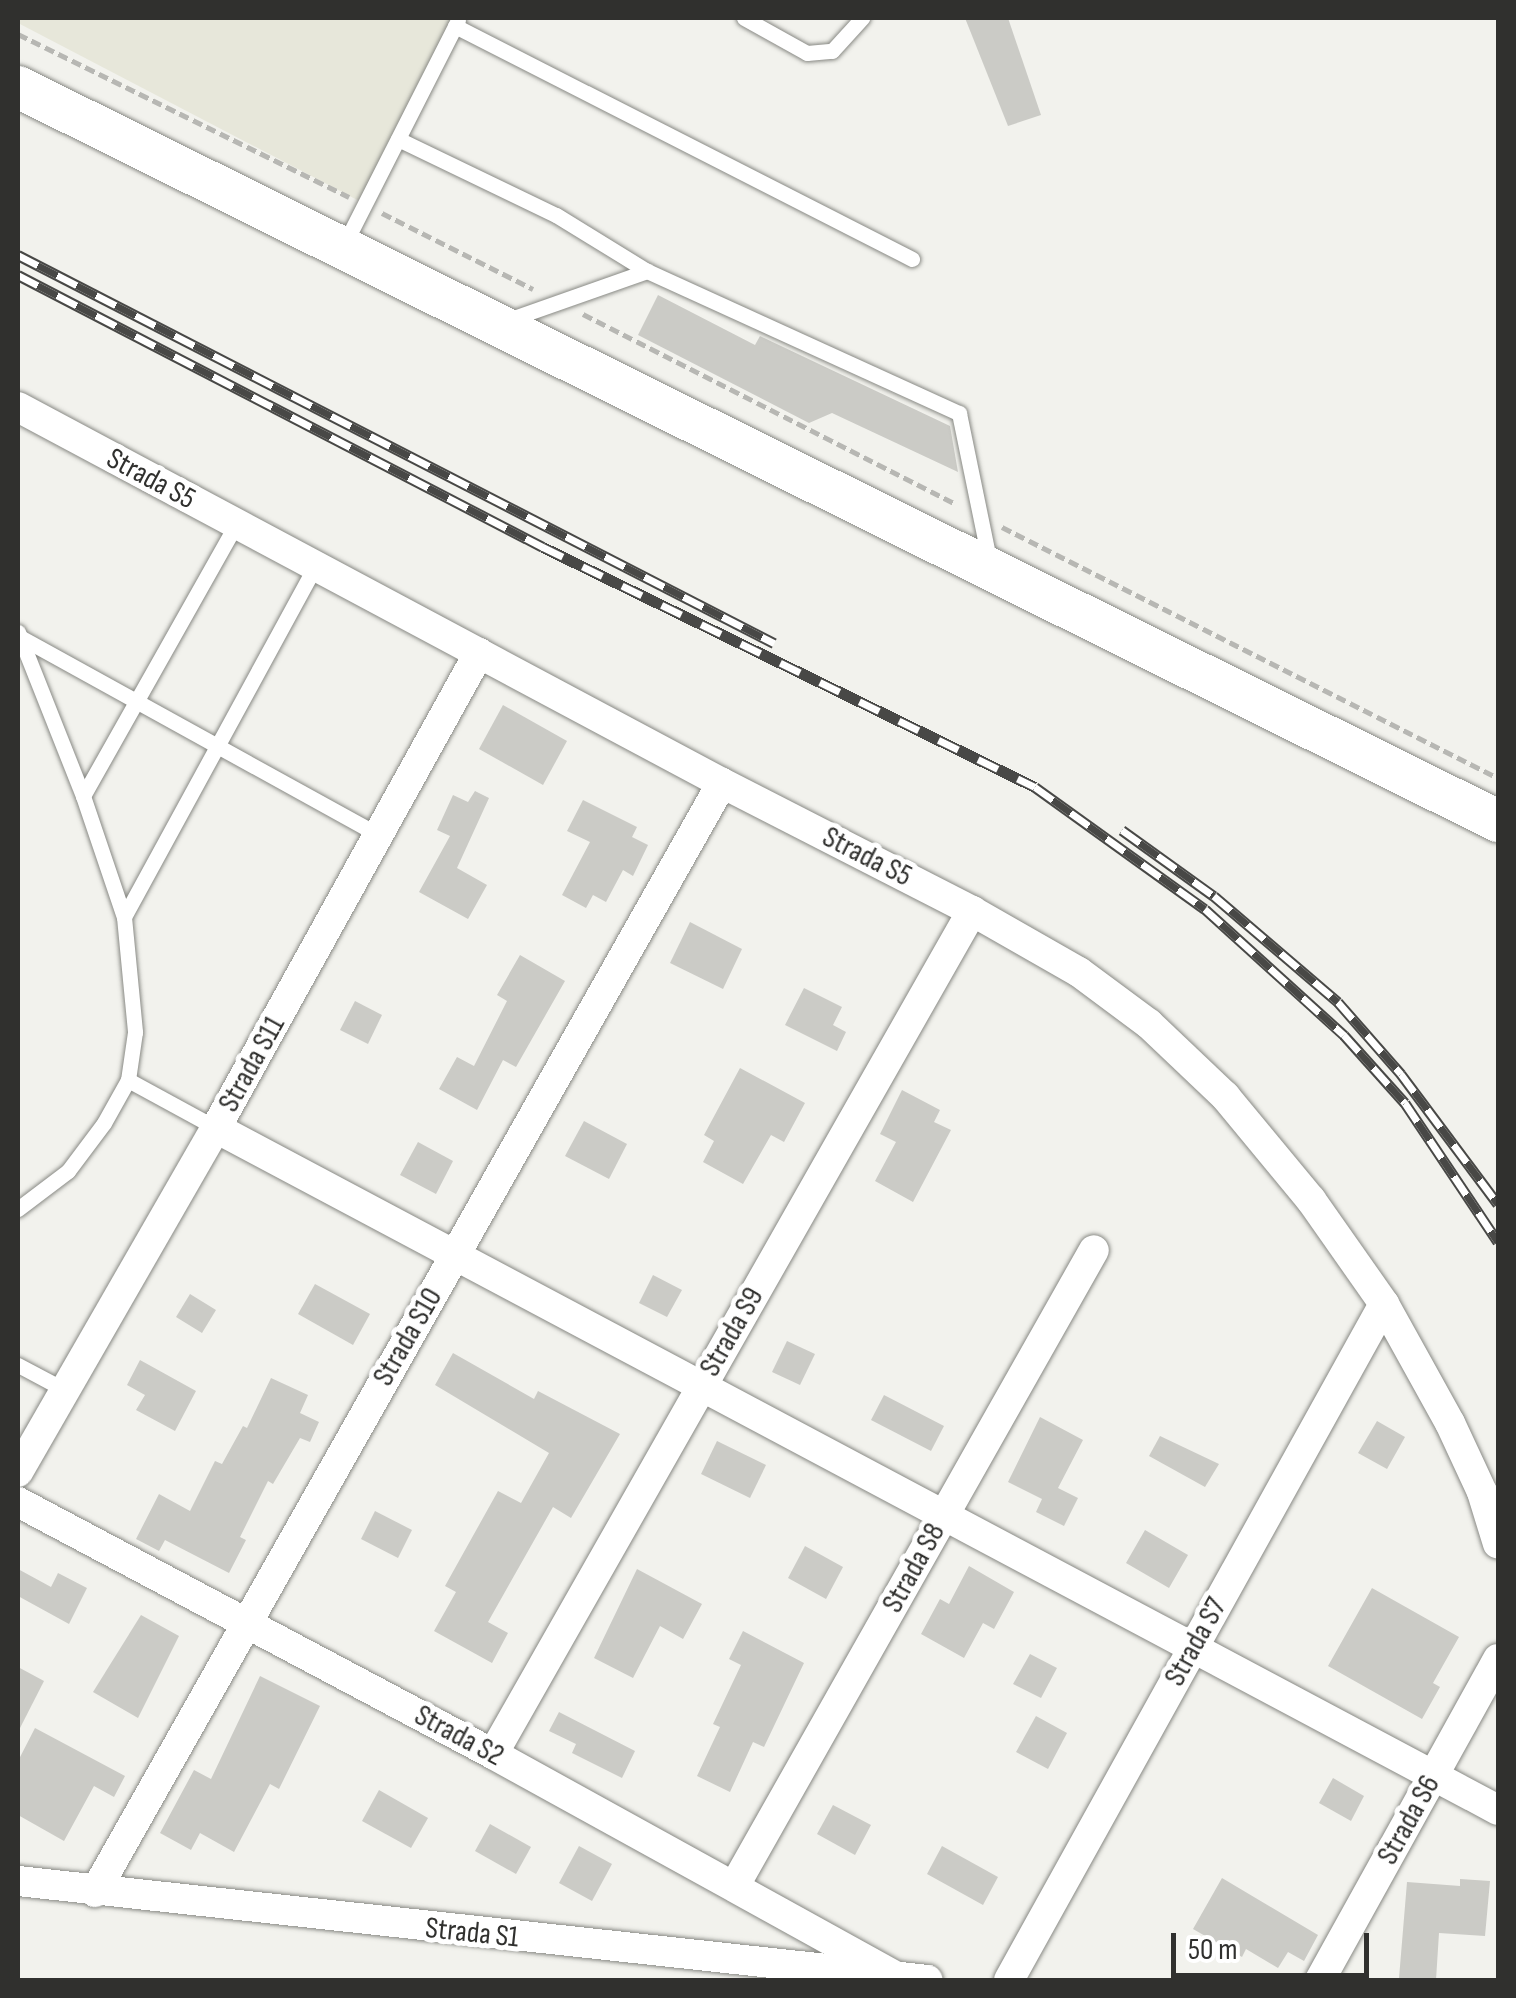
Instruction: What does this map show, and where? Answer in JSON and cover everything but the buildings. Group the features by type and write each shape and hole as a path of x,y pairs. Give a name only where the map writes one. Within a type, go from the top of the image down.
{"main road":[{"path":"18,87 1498,821"}],"street":[{"name":"Strada S5","path":"18,407 722,783 972,910 1079,972 1149,1024 1237,1111 1311,1200 1384,1304 1450,1423 1482,1492 1498,1544"},
{"name":"Strada S11","path":"18,1472 216,1128 480,654"},
{"name":"Strada S10","path":"95,1892 722,783"},
{"name":"Strada S9","path":"493,1754 972,910"},
{"path":"216,1128 1498,1810"},
{"name":"Strada S8","path":"735,1885 1094,1250"},
{"name":"Strada S7","path":"1009,1980 1384,1304"},
{"name":"Strada S2","path":"18,1502 913,1979"},
{"name":"Strada S6","path":"1320,1980 1498,1659"},
{"name":"Strada S1","path":"18,1881 913,1979"}],"lane":[{"path":"744,18 807,53 832,51 862,18"},
{"path":"342,249 457,22 912,260"},
{"path":"398,138 556,215 647,271 958,412 992,573"},
{"path":"495,324 647,271"},
{"path":"83,796 236,524"},
{"path":"124,917 315,567"},
{"path":"19,634 379,835"},
{"path":"18,1209 68,1171 104,1123 128,1080 134,997 124,917 83,796 19,634"},
{"path":"128,1080 216,1128"},
{"path":"18,1365 65,1390"}],"path":[{"path":"18,34 365,204 1498,778"}],"shaded area":[{"path":"18,18 459,18 365,204 18,23"}],"railway":[{"path":"18,255 774,643"},
{"path":"18,275 543,547 1035,787 1205,909 1344,1035 1405,1103 1498,1242"},
{"path":"1122,830 1214,896 1338,1002 1401,1074 1498,1204"}]}
